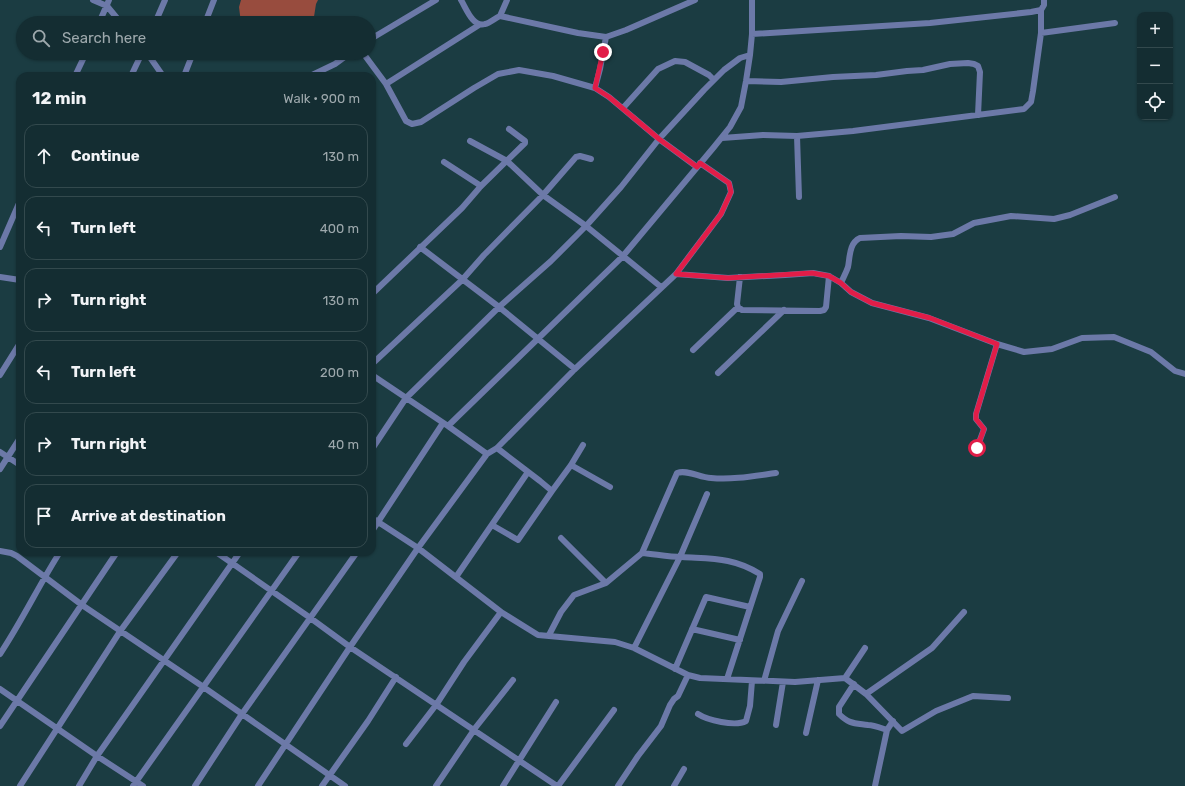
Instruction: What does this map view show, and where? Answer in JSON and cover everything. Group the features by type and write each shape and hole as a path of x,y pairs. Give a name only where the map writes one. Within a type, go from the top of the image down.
{"street":[{"path":"92,0 108,3 117,16"},
{"path":"158,16 165,0"},
{"path":"208,16 214,0"},
{"path":"376,36 436,0"},
{"path":"461,0 474,22 479,24 485,24 500,16 507,0"},
{"path":"500,16 578,33 606,37 626,30 695,0"},
{"path":"376,525 445,424 538,339 623,256 730,127 741,107 746,81 752,34 752,0"},
{"path":"722,138 763,135 797,136 853,131 1024,109 1031,102 1041,33 1041,10 1044,5 1044,0"},
{"path":"102,16 108,3"},
{"path":"752,34 930,22 1041,10"},
{"path":"1041,33 1115,23"},
{"path":"386,84 479,24"},
{"path":"595,88 606,37"},
{"path":"376,443 406,398 499,307 551,261 586,226 621,187 659,139 724,70 740,58 750,55"},
{"path":"77,72 83,60"},
{"path":"133,72 139,60"},
{"path":"152,60 160,72"},
{"path":"186,72 190,60"},
{"path":"318,72 340,60"},
{"path":"258,786 418,548 487,454 497,448 575,369 676,274 721,214 731,192 729,183 659,139 609,97 595,88 552,76 519,70 498,74 421,122 412,124 406,121 386,84 368,60"},
{"path":"622,108 658,69 675,61 685,62 709,75 714,80"},
{"path":"746,81 781,82 876,75 923,70 950,64 974,64 978,66 980,72 978,115"},
{"path":"376,290 462,208 481,186 525,143 525,141 509,129"},
{"path":"797,136 799,197"},
{"path":"470,141 507,161 544,195 586,226 661,287"},
{"path":"376,360 462,280 484,254 544,195 576,157 580,156 591,159"},
{"path":"444,162 481,186"},
{"path":"841,283 847,269 852,246 855,241 860,238 902,236 931,237 953,234 974,223 1011,216 1054,219 1070,215 1115,196"},
{"path":"0,247 16,211"},
{"path":"420,247 499,307 575,369"},
{"path":"676,274 728,278 812,273 829,276 841,283 851,292 872,303 930,318 997,344 1024,352 1052,349 1082,338 1114,337 1151,352 1175,371 1185,374"},
{"path":"738,307 742,310 824,310 826,307 829,276"},
{"path":"692,350 738,307 740,277"},
{"path":"1,278 16,280"},
{"path":"718,372 784,310"},
{"path":"977,448 984,429 976,419 976,414 997,344"},
{"path":"0,375 16,349"},
{"path":"376,378 487,454"},
{"path":"0,469 16,444"},
{"path":"492,525 518,540 571,465 583,445"},
{"path":"497,448 552,491"},
{"path":"0,452 16,462"},
{"path":"571,465 610,487"},
{"path":"456,576 528,472"},
{"path":"549,635 561,612 574,595 606,583 642,553 677,473 684,472 709,478 734,478 776,473"},
{"path":"634,648 680,557 706,494"},
{"path":"378,522 418,548 501,612 538,635 615,642 634,648 688,675 700,678 783,682 845,678 866,694 902,731 936,711 973,696 1008,698"},
{"path":"561,538 606,583"},
{"path":"0,551 12,553 16,556"},
{"path":"642,553 728,560 760,574 727,680"},
{"path":"16,556 82,605 121,630 345,786"},
{"path":"0,654 14,634 19,621 58,556"},
{"path":"0,726 115,556"},
{"path":"20,786 121,630 175,556"},
{"path":"222,556 350,647 557,786 614,710"},
{"path":"78,786 97,756 237,556"},
{"path":"134,784 202,686 296,556"},
{"path":"195,786 242,714 353,556"},
{"path":"764,681 778,631 802,582"},
{"path":"675,669 706,597 750,607"},
{"path":"406,744 436,705 464,662 501,612"},
{"path":"866,694 932,648 964,612"},
{"path":"692,629 740,640"},
{"path":"845,678 865,648"},
{"path":"618,786 638,756 661,726 670,704 678,696 688,675"},
{"path":"322,786 368,721 396,677"},
{"path":"436,786 474,730 513,680"},
{"path":"806,733 818,680"},
{"path":"698,714 704,718 715,721 742,723 746,721 750,706 752,681"},
{"path":"776,725 783,682"},
{"path":"854,684 839,707 839,714 845,720 857,725 869,724 887,730"},
{"path":"0,689 57,727 134,784 143,786"},
{"path":"502,786 520,761 556,702"},
{"path":"875,786 887,730 893,721"},
{"path":"674,786 684,769"}],"shaded area":[{"path":"241,0 318,0 314,16 240,16 239,7"}],"route":[{"path":"603,52 595,88 609,97 659,139 697,167 700,163 729,183 731,192 721,214 676,274 728,278 812,273 829,276 841,283 851,292 872,303 930,318 997,344 976,414 976,419 984,429 977,448"}]}
